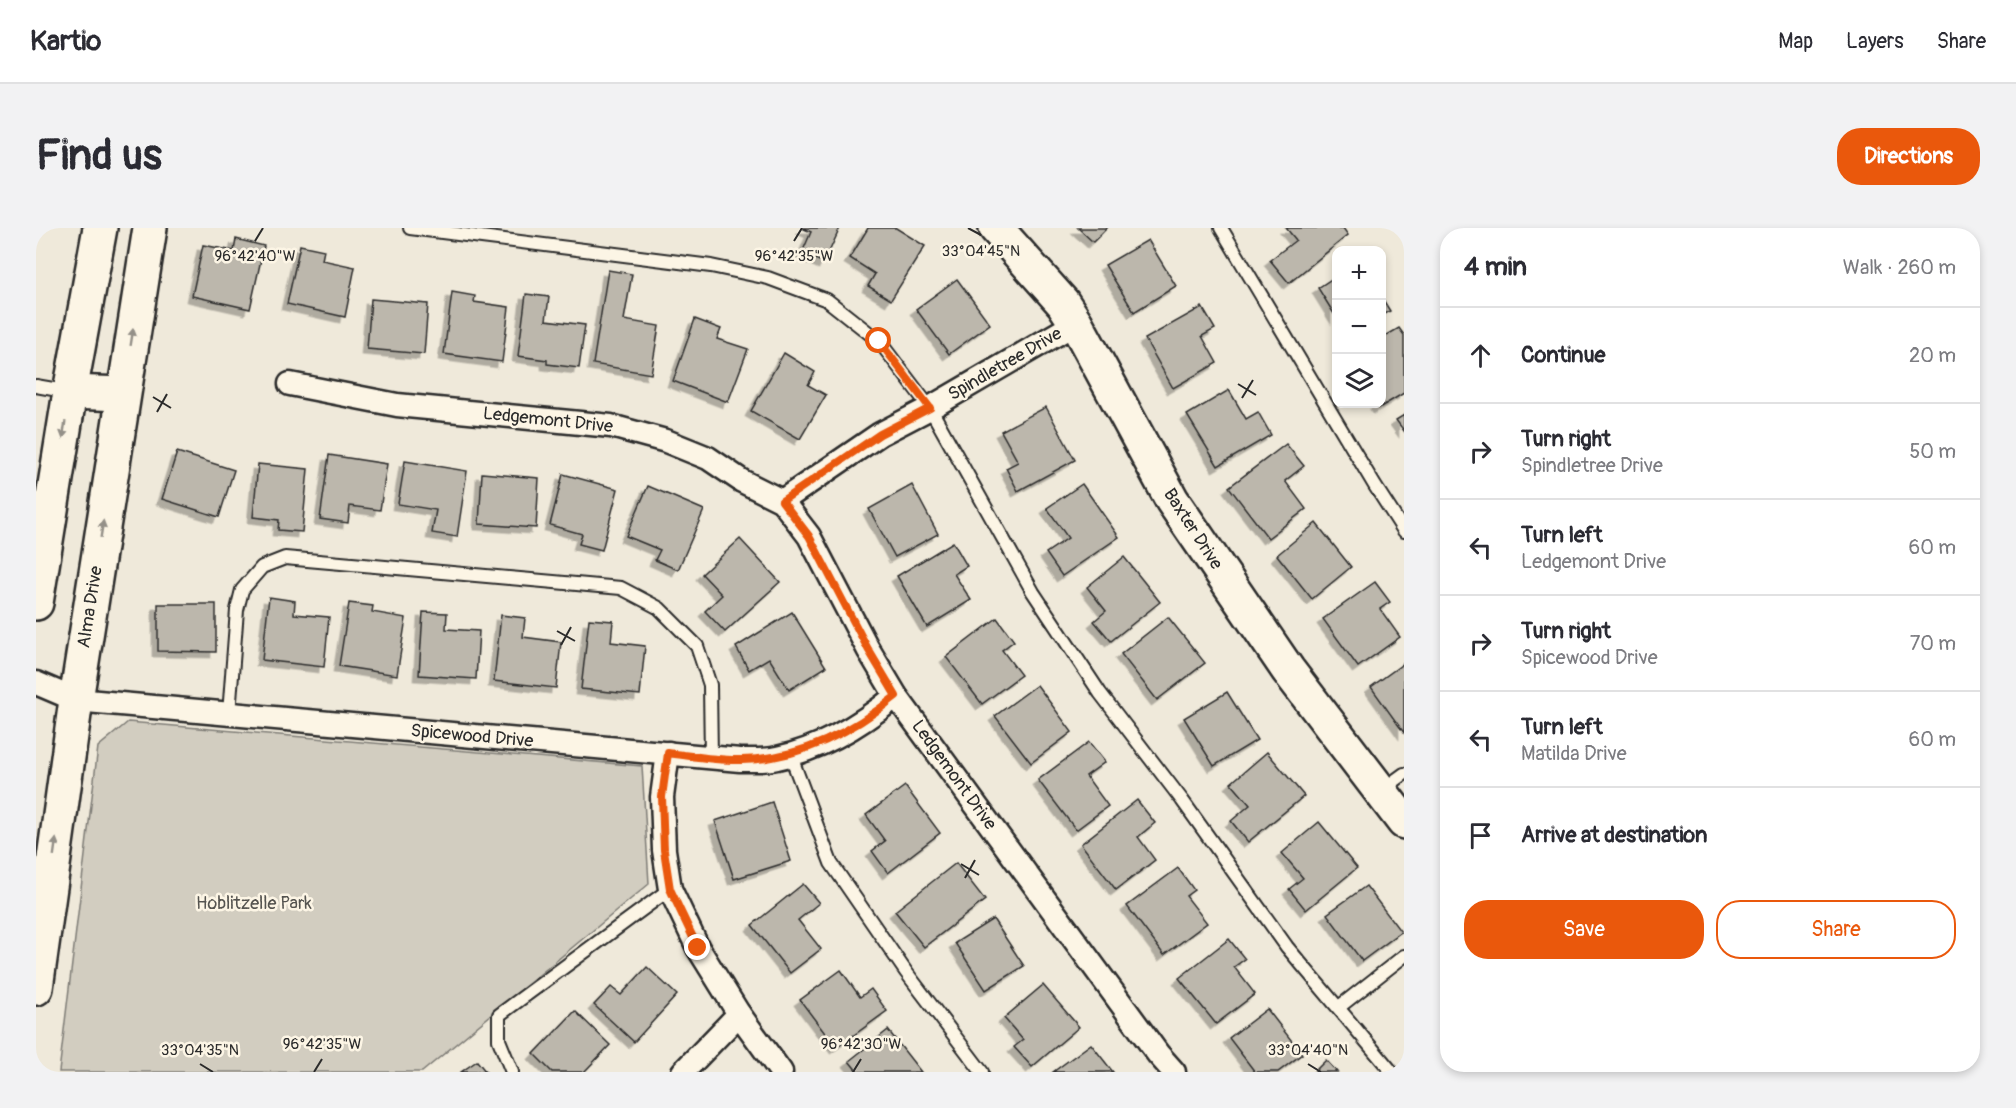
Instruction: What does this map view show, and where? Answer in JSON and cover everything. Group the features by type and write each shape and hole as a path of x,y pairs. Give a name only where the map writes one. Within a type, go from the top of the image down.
{"main road":[{"path":"36,603 70,392 100,228"},
{"name":"Alma Drive","path":"36,988 76,700 150,228"},
{"name":"Baxter Drive","path":"996,228 1063,303 1172,500 1288,670 1392,782 1404,822"},
{"path":"70,392 123,394"}],"street":[{"name":"Spindletree Drive","path":"782,501 880,434 930,408 1076,323"},
{"name":"Ledgemont Drive","path":"290,384 397,405 611,426 666,441 708,458 742,482 782,501 809,536 868,649 896,696 1158,1054 1174,1072"},
{"name":"Spicewood Drive","path":"36,682 76,700 740,760 776,758 825,743 873,715 896,696"},
{"path":"668,753 662,797 664,850 670,889 698,948 740,1014 781,1072"},
{"path":"683,1072 740,1014"}],"lane":[{"path":"410,228 711,266 768,278 827,300 879,341 930,408 1033,592 1100,693 1182,800 1287,947 1392,1072"},
{"path":"1221,228 1404,531"},
{"path":"36,386 70,392"},
{"path":"229,714 237,610 242,590 262,567 285,558 621,588 659,608 697,646 710,685 711,758"},
{"path":"790,754 831,863 906,972 982,1072"},
{"path":"512,1072 499,1040 499,1015 670,889"},
{"path":"1339,1007 1404,956"}],"green space":[{"name":"Hoblitzelle Park","path":"128,722 642,766 649,884 422,1072 59,1072 98,747"}],"building":[{"path":"802,228 840,228 824,263 802,253 811,232"},
{"path":"868,228 896,228 925,246 891,300 868,286 875,274 850,258"},
{"path":"1078,228 1107,228 1093,242"},
{"path":"1286,228 1343,228 1348,235 1289,283 1270,260 1296,240"},
{"path":"236,239 264,246 250,309 192,296 203,245 234,251"},
{"path":"1148,240 1176,286 1134,312 1105,265"},
{"path":"300,245 324,250 322,260 355,267 345,317 287,304"},
{"path":"608,270 632,274 624,320 659,326 651,374 593,364"},
{"path":"957,279 990,324 949,354 916,309"},
{"path":"1332,279 1332,311 1318,288"},
{"path":"452,292 475,296 474,302 509,307 502,362 444,354"},
{"path":"526,294 549,297 546,320 585,325 579,368 547,364 547,360 518,356"},
{"path":"371,299 428,304 424,354 367,349"},
{"path":"1202,307 1215,329 1202,336 1217,363 1173,388 1145,339"},
{"path":"695,319 721,329 717,339 748,349 728,402 673,381"},
{"path":"1399,328 1404,335 1404,393 1386,404 1386,354 1386,336"},
{"path":"784,353 815,372 808,385 826,395 800,439 751,411"},
{"path":"1229,390 1246,419 1258,412 1271,435 1218,466 1187,415"},
{"path":"1046,407 1075,460 1018,491 1006,468 1018,462 1001,431"},
{"path":"1404,415 1404,431 1396,420"},
{"path":"1286,444 1304,466 1285,481 1306,509 1268,538 1229,487"},
{"path":"177,452 234,470 219,517 162,499"},
{"path":"329,455 387,464 380,510 350,506 348,523 320,519"},
{"path":"405,461 467,471 457,537 432,533 436,510 398,504"},
{"path":"258,464 308,469 302,532 278,530 279,520 253,517"},
{"path":"482,473 539,478 536,528 479,524"},
{"path":"563,474 618,489 602,550 579,544 582,534 550,525"},
{"path":"1082,484 1119,537 1062,576 1046,553 1068,538 1047,508"},
{"path":"912,485 938,534 895,557 869,509"},
{"path":"648,486 704,510 678,570 655,560 660,550 626,536"},
{"path":"1316,523 1351,567 1312,599 1277,555"},
{"path":"740,539 780,582 725,632 705,611 722,595 702,574"},
{"path":"953,542 967,566 954,574 971,600 927,627 897,576"},
{"path":"1124,557 1160,602 1111,641 1094,621 1106,611 1087,587"},
{"path":"1375,582 1390,602 1380,609 1400,637 1358,667 1323,619"},
{"path":"269,597 295,601 294,614 329,617 324,667 262,660"},
{"path":"349,603 373,606 372,612 406,618 397,675 339,666"},
{"path":"158,604 216,604 216,652 158,651"},
{"path":"423,612 447,613 446,629 479,631 476,679 419,675"},
{"path":"792,612 826,667 789,690 769,658 749,670 736,647"},
{"path":"501,615 525,618 523,637 561,642 556,688 494,681"},
{"path":"1168,617 1205,663 1157,700 1121,654"},
{"path":"997,618 1014,641 1002,650 1021,675 982,704 946,657"},
{"path":"589,619 613,621 611,642 645,646 640,695 581,689"},
{"path":"1404,663 1404,733 1371,687"},
{"path":"1037,685 1072,732 1031,763 995,716"},
{"path":"1227,692 1257,740 1214,766 1184,718"},
{"path":"1089,742 1105,762 1086,776 1108,806 1076,830 1038,780"},
{"path":"1267,752 1304,796 1248,842 1231,821 1250,805 1231,783"},
{"path":"905,786 940,833 888,873 872,851 885,841 866,815"},
{"path":"1137,800 1155,823 1138,837 1155,860 1116,890 1081,844"},
{"path":"772,802 791,861 734,879 715,821"},
{"path":"1319,822 1357,868 1306,910 1289,889 1303,878 1282,853"},
{"path":"956,863 985,900 924,947 895,911"},
{"path":"1178,868 1194,890 1186,896 1207,923 1164,955 1127,906"},
{"path":"803,884 819,903 798,920 821,949 790,973 752,925"},
{"path":"1366,886 1401,932 1362,961 1327,914"},
{"path":"993,919 1024,966 986,990 955,943"},
{"path":"1229,939 1245,959 1234,967 1255,994 1216,1024 1179,978"},
{"path":"647,967 677,995 634,1042 594,1005 611,987 621,995"},
{"path":"841,970 860,997 871,989 887,1011 836,1048 800,1000"},
{"path":"1043,985 1079,1027 1032,1067 1014,1047 1023,1040 1004,1018"},
{"path":"1267,1009 1302,1054 1278,1072 1255,1072 1229,1038"},
{"path":"575,1011 610,1045 584,1072 552,1072 534,1054"},
{"path":"888,1030 921,1072 858,1072 849,1061"},
{"path":"1091,1044 1113,1072 1053,1072"},
{"path":"1326,1060 1337,1072 1314,1072"},
{"path":"477,1061 486,1072 461,1072"}],"route":[{"path":"698,948 670,889 664,850 662,797 668,753 740,760 776,758 825,743 873,715 896,696 868,649 809,536 782,501 880,434 930,408 879,341"}]}
